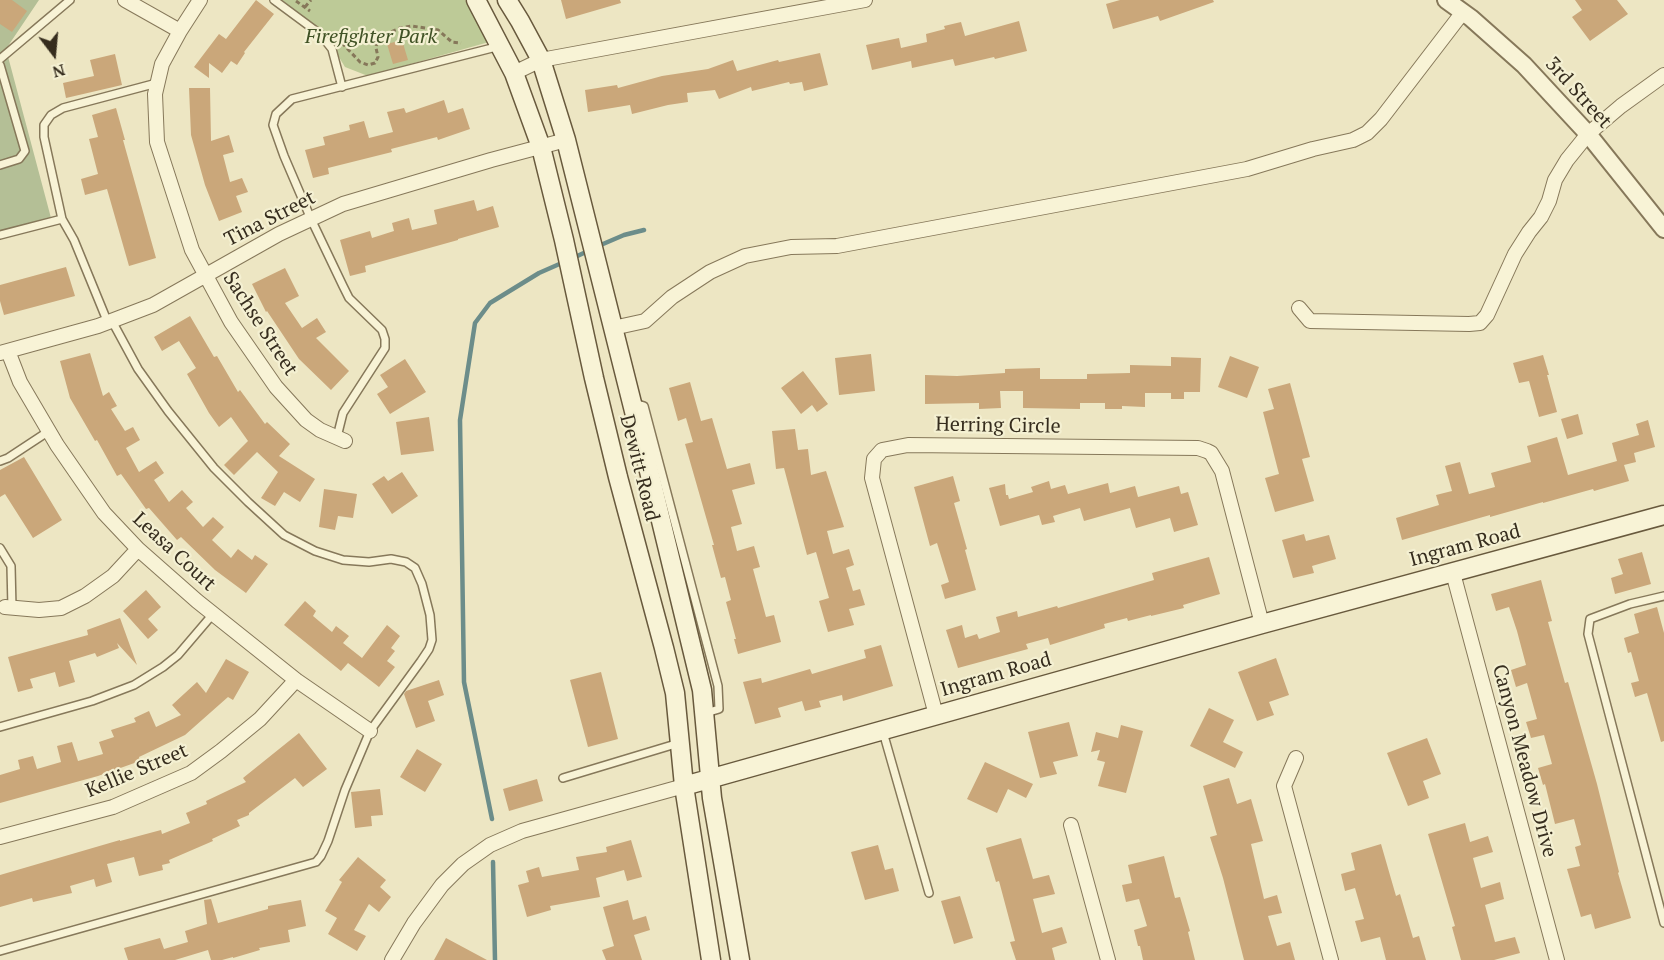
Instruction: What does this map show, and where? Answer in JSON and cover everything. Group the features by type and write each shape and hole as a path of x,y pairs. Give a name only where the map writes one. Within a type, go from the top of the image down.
{"main road":[{"name":"Dewitt Road","path":"476,0 514,73 541,147 601,409 664,648 675,693 684,786 711,960"},
{"name":"Dewitt Road","path":"507,0 541,60 566,140 702,690 712,798 740,960"},
{"path":"584,335 614,328"},
{"path":"601,409 632,402"},
{"name":"Ingram Road","path":"684,786 1262,624 1664,515"},
{"path":"677,718 704,713"}],"street":[{"path":"125,0 180,31"},
{"name":"Sachse Street","path":"200,0 162,64 155,94 158,142 192,250 231,321 276,387 306,420 320,430 341,439"},
{"path":"514,73 541,60 865,0"},
{"name":"3rd Street","path":"1446,0 1524,65 1588,134 1664,229"},
{"path":"614,328 645,321 672,297 710,272 745,256 790,247 837,246 1247,169 1353,140 1367,133 1381,119 1463,12"},
{"path":"1299,308 1310,321 1480,323 1515,254 1541,217 1549,201 1555,180 1568,160 1588,134 1621,106 1664,75"},
{"name":"Tina Street","path":"4,352 110,322 153,305 279,234 343,204 566,140"},
{"name":"Leasa Court","path":"4,352 49,431 104,513 138,549 213,614 296,680 370,731"},
{"name":"Herring Circle","path":"936,715 872,478 874,459 882,450 908,445 1198,448 1207,451 1211,453 1222,471 1262,624"},
{"path":"4,609 61,608 85,596 113,576 138,549"},
{"name":"Canyon Meadow Drive","path":"1453,573 1557,960"},
{"name":"Kellie Street","path":"0,837 113,807 191,773 221,752 260,719 296,680"},
{"path":"1296,758 1284,786 1331,960"},
{"name":"Ingram Road","path":"392,960 414,923 442,885 463,864 490,845 522,831 684,786"},
{"path":"1071,825 1108,960"}],"lane":[{"path":"0,59 70,0"},
{"path":"274,0 320,34 332,49 342,87"},
{"path":"341,439 343,413 385,348 385,339 382,330 349,298 311,219 273,125 276,114 292,99 500,46"},
{"path":"0,64 25,151 19,159 0,165"},
{"path":"0,951 316,862 328,841 345,790 370,731 425,655 432,640 430,615 422,584 415,568 406,562 391,560 369,562 343,560 315,551 284,535 214,468 181,428 138,369 110,322 74,240 62,219 44,125 51,114 63,108 158,83"},
{"path":"0,236 62,219"},
{"path":"0,461 49,431"},
{"path":"0,548 11,566 4,609"},
{"path":"1664,596 1630,604 1590,619 1588,634 1664,923"},
{"path":"0,727 92,701 134,685 178,655 213,614"},
{"path":"883,730 929,893"},
{"path":"563,778 679,743"}],"path":[{"path":"295,0 312,13"},
{"path":"305,7 311,0"},
{"path":"338,38 360,62 368,65 375,63 378,57 377,41 400,28 426,27 438,30 452,42 461,44 471,41"}],"green space":[{"path":"0,0 39,0 6,49 51,218 0,232"},
{"name":"Firefighter Park","path":"282,0 465,0 489,42 368,76 345,67 325,34"}],"building":[{"path":"0,0 12,0 27,11 12,32 0,24"},
{"path":"256,0 274,14 244,52 237,65 231,61 222,73 209,63 209,78 194,67 219,34 226,39"},
{"path":"561,0 620,0 621,3 566,19"},
{"path":"1120,0 1213,0 1214,2 1160,21 1158,16 1113,29 1106,4"},
{"path":"1575,0 1617,0 1628,14 1590,41 1572,17 1582,10"},
{"path":"1019,21 1027,51 955,66 953,59 912,68 911,61 872,70 866,45 899,38 901,48 927,42 926,34 961,22 965,36"},
{"path":"402,40 408,60 393,64 387,44"},
{"path":"820,53 828,85 804,91 802,82 790,84 789,82 752,91 751,87 719,99 715,90 687,93 688,102 632,114 630,105 588,112 585,90 617,85 618,88 662,76 708,69 733,60 737,71 778,60 779,62"},
{"path":"115,54 122,85 66,98 63,83 94,76 90,60"},
{"path":"189,88 210,88 211,141 229,135 234,152 223,155 230,182 242,178 248,192 236,196 242,212 219,221 205,185 191,135"},
{"path":"444,100 448,113 463,108 470,129 438,140 437,137 391,149 392,152 328,168 329,174 313,178 305,150 325,145 323,137 350,130 349,125 364,121 369,138 393,132 387,112 404,108 406,113"},
{"path":"116,108 156,258 129,266 107,189 85,195 81,179 98,174 89,139 98,137 92,115"},
{"path":"474,200 477,211 493,206 499,227 365,266 366,272 350,276 340,240 370,231 372,238 394,231 392,223 409,218 412,230 437,224 434,210"},
{"path":"66,267 75,296 4,315 0,301 0,285"},
{"path":"285,268 299,296 285,303 302,328 317,318 326,332 316,338 349,371 331,390 299,359 266,312 252,284"},
{"path":"190,316 238,392 240,390 265,424 267,422 290,444 279,456 315,479 300,502 284,492 275,506 261,498 278,472 257,452 234,475 224,465 248,441 231,417 219,427 209,413 187,374 196,368 179,341 162,351 154,337"},
{"path":"90,353 103,396 109,392 117,406 111,409 125,431 133,427 140,440 126,448 139,472 156,461 164,473 154,480 169,502 182,490 193,502 186,508 203,527 213,517 224,527 212,540 231,558 238,549 252,560 255,555 268,564 246,593 215,570 181,537 177,540 149,508 146,509 121,474 117,476 70,398 60,361"},
{"path":"871,354 875,391 839,395 835,358"},
{"path":"1543,355 1557,412 1539,417 1529,381 1519,383 1513,363"},
{"path":"1230,356 1259,367 1247,398 1218,387"},
{"path":"1171,357 1201,358 1200,392 1184,392 1184,399 1171,399 1171,393 1145,393 1145,407 1122,406 1122,409 1105,409 1105,403 1080,403 1080,409 1023,408 1023,391 1000,391 1001,408 979,409 979,403 925,404 925,375 957,376 1005,373 1005,369 1040,368 1040,379 1087,379 1087,374 1130,373 1130,365 1171,366"},
{"path":"405,359 426,392 390,414 377,394 388,387 380,375"},
{"path":"803,371 828,404 817,412 812,405 801,414 781,388"},
{"path":"690,382 701,421 712,418 727,469 750,463 755,484 732,490 742,524 731,527 737,551 754,546 760,567 753,569 766,617 774,615 781,642 738,654 726,602 731,600 725,577 721,578 712,545 714,545 685,444 693,442 686,418 678,421 669,388"},
{"path":"1290,383 1310,457 1302,459 1314,501 1275,512 1265,478 1279,474 1263,412 1274,409 1268,389"},
{"path":"1578,414 1583,434 1567,439 1561,419"},
{"path":"429,417 434,451 401,455 396,422"},
{"path":"1648,420 1655,447 1634,453 1636,462 1624,465 1629,481 1490,517 1490,515 1402,540 1396,518 1439,505 1436,495 1452,491 1445,466 1460,462 1469,494 1495,487 1491,473 1531,462 1527,446 1557,437 1568,475 1617,461 1612,443 1639,435 1636,424"},
{"path":"795,429 798,450 808,449 811,475 826,471 844,527 827,531 833,554 849,549 854,565 846,568 853,591 860,589 865,605 849,609 854,625 828,632 819,601 829,598 816,552 807,555 784,468 776,469 772,431"},
{"path":"24,457 62,520 33,538 5,494 0,497 0,470"},
{"path":"402,472 418,496 392,514 372,484 384,476 388,481"},
{"path":"953,476 960,501 954,503 976,590 945,599 941,585 949,582 937,543 930,546 914,487"},
{"path":"1049,481 1051,489 1065,485 1068,494 1108,483 1110,493 1135,486 1138,497 1179,486 1181,494 1188,492 1198,525 1174,532 1170,518 1136,528 1130,508 1084,521 1080,508 1053,516 1055,522 1042,525 1039,515 1000,526 989,488 1005,484 1006,495 1009,499 1033,492 1031,487"},
{"path":"324,489 357,494 353,518 338,516 335,530 319,527"},
{"path":"1304,534 1306,541 1329,535 1336,559 1312,566 1314,573 1293,578 1282,540"},
{"path":"1642,552 1651,584 1615,594 1611,578 1623,574 1618,559"},
{"path":"1209,557 1220,594 1183,605 1184,608 1104,624 1105,628 1050,645 1048,638 1026,644 1028,649 958,668 946,630 962,625 965,638 977,634 979,639 1000,632 996,617 1017,611 1018,617 1057,606 1058,608 1154,580 1152,573"},
{"path":"1541,580 1552,621 1548,622 1597,784 1631,918 1595,929 1591,914 1581,917 1567,869 1580,866 1575,847 1581,845 1574,819 1555,824 1545,784 1543,785 1538,768 1552,764 1544,735 1531,738 1526,722 1537,719 1527,683 1516,687 1511,670 1526,665 1517,631 1509,607 1496,611 1491,594"},
{"path":"146,590 161,607 148,619 158,630 148,639 123,611"},
{"path":"305,601 316,611 313,616 332,632 336,626 349,636 343,643 362,658 387,625 400,636 391,648 395,651 387,661 395,667 379,687 348,663 341,671 284,625"},
{"path":"1657,607 1664,633 1664,741 1661,742 1647,693 1635,697 1631,683 1639,681 1631,652 1628,653 1624,638 1639,633 1634,614"},
{"path":"120,618 137,665 117,643 119,648 97,657 95,653 69,661 75,682 59,687 55,672 30,679 33,688 18,692 8,657 88,635 87,630"},
{"path":"881,645 893,686 843,701 842,695 819,701 821,707 805,711 802,701 778,708 781,717 755,724 743,682 761,678 762,683 810,669 812,674 866,658 864,650"},
{"path":"1276,658 1289,695 1269,702 1274,715 1257,721 1238,672"},
{"path":"226,659 249,672 233,700 228,697 185,735 139,757 140,761 98,776 0,803 0,775 20,769 18,760 33,756 37,769 61,762 57,746 72,742 78,761 103,754 99,742 114,737 111,730 136,722 134,718 149,711 156,727 181,715 172,705 197,682 206,693"},
{"path":"601,672 618,739 588,747 570,680"},
{"path":"439,680 444,695 428,701 435,721 416,728 404,694 406,691"},
{"path":"1209,708 1234,720 1223,742 1243,752 1235,768 1190,746"},
{"path":"1069,722 1078,756 1053,762 1057,774 1040,778 1028,732"},
{"path":"1121,725 1143,731 1126,793 1098,786 1105,762 1097,760 1100,750 1091,752 1096,732 1118,738"},
{"path":"299,733 327,769 303,787 295,778 249,815 237,820 240,826 212,839 213,841 169,860 170,863 162,865 163,870 139,876 134,857 107,864 112,882 96,887 94,879 70,886 72,893 33,902 32,898 0,907 0,875 120,840 161,830 162,834 190,823 186,813 246,782 243,778"},
{"path":"1427,738 1441,774 1423,781 1429,798 1408,806 1387,753"},
{"path":"417,749 442,764 425,792 400,777"},
{"path":"985,762 1033,784 1026,798 1008,789 997,813 967,799"},
{"path":"1229,778 1237,804 1251,799 1263,841 1251,844 1264,899 1277,895 1282,913 1268,916 1277,946 1290,942 1295,960 1244,960 1210,837 1217,835 1203,786"},
{"path":"537,779 543,801 509,811 503,789"},
{"path":"380,789 383,815 371,816 372,826 355,828 351,792"},
{"path":"1465,823 1470,842 1488,836 1493,852 1473,858 1481,888 1500,882 1504,899 1485,905 1495,942 1515,937 1520,953 1494,960 1461,960 1452,927 1455,926 1428,834"},
{"path":"1021,838 1033,879 1049,875 1055,894 1033,899 1042,933 1062,927 1067,943 1052,948 1055,960 1016,960 1010,942 1015,941 999,881 996,882 986,848"},
{"path":"631,840 642,877 627,881 624,870 596,878 600,897 550,906 551,910 527,917 518,885 529,882 526,871 539,867 542,877 579,870 576,857 607,852 606,847"},
{"path":"1381,844 1396,896 1400,894 1413,938 1419,936 1426,960 1386,960 1380,937 1361,942 1355,921 1364,919 1355,888 1345,891 1341,874 1355,870 1351,853"},
{"path":"878,845 885,870 893,868 899,891 865,900 851,852"},
{"path":"1164,856 1175,898 1180,897 1190,931 1188,932 1195,960 1143,960 1140,946 1138,946 1134,930 1147,926 1139,899 1126,902 1122,885 1132,883 1128,865"},
{"path":"358,857 386,880 380,887 391,897 379,912 369,904 354,930 366,936 357,951 328,934 337,918 325,911 342,882 339,880"},
{"path":"960,896 973,938 954,944 941,901"},
{"path":"211,899 218,923 268,909 268,906 301,900 306,926 288,930 290,942 259,948 260,950 233,958 211,960 208,950 175,960 128,960 124,948 160,938 164,949 188,942 185,931 207,924 204,900"},
{"path":"628,900 633,920 646,916 650,930 634,935 642,960 606,960 602,950 614,946 603,907"},
{"path":"446,938 487,960 434,960"}],"waterway":[{"path":"596,247 624,235 644,230"},
{"path":"571,259 588,251"},
{"path":"492,819 464,682 460,420 475,323 490,303 539,273 564,262"},
{"path":"493,862 495,960"}]}
